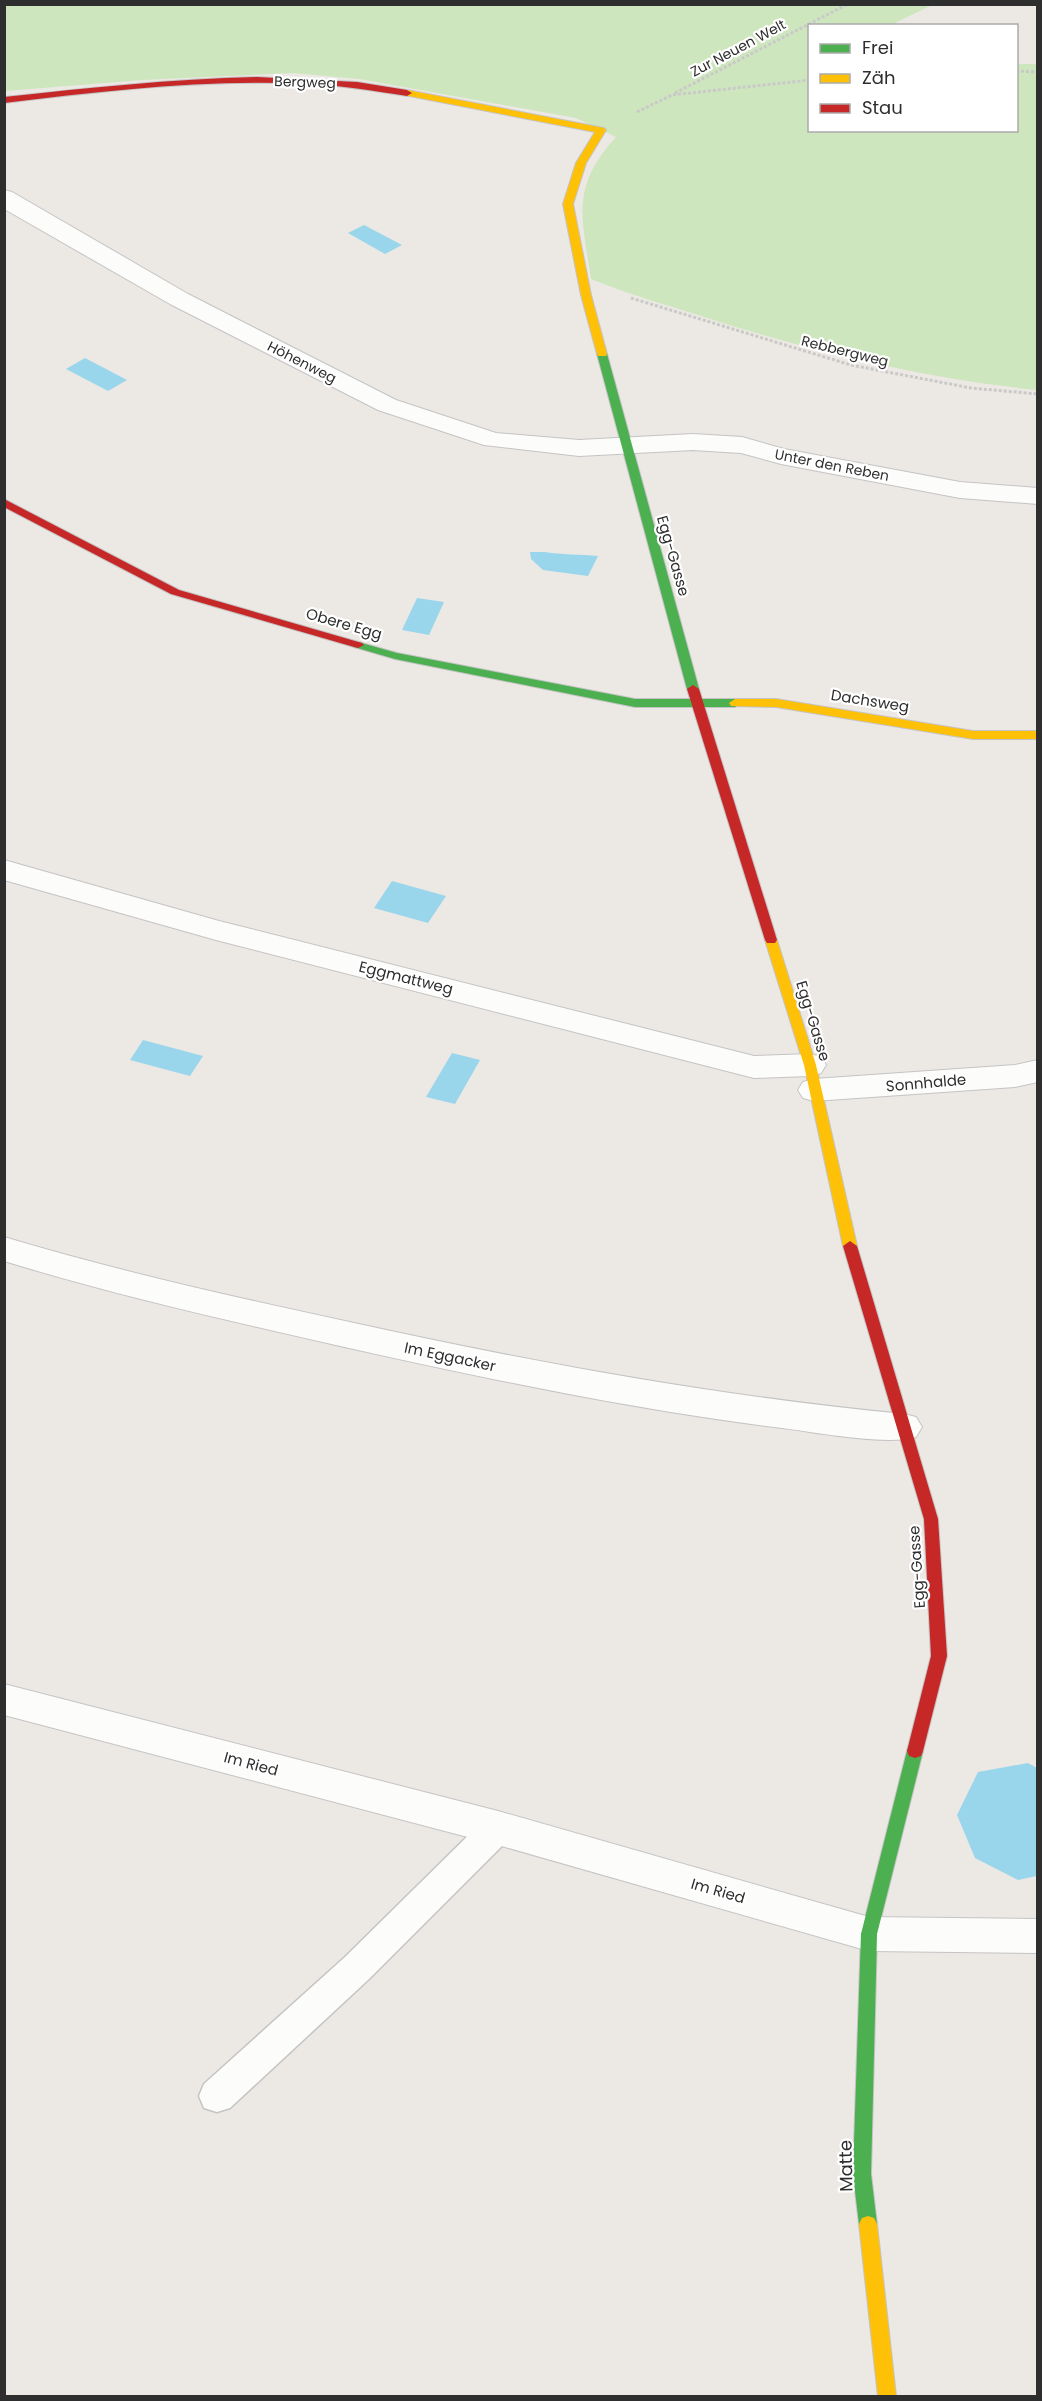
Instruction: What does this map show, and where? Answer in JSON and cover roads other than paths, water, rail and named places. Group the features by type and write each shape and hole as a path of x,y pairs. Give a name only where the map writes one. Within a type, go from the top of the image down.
{"street":[{"name":"Bergweg","path":"4,100 143,84 291,80 367,85 602,130"},
{"name":"Egg-Gasse","path":"602,130 581,163 568,204 586,295 697,702 812,1077 852,1255 931,1519 939,1656 869,1934"},
{"name":"Höhenweg","path":"4,197 14,205 179,299 387,405 493,440 579,448 625,444"},
{"name":"Unter den Reben","path":"625,444 693,442 742,446 781,456 960,490 1038,496"},
{"name":"Obere Egg","path":"4,501 175,592 208,602 395,656 635,703 697,702"},
{"name":"Dachsweg","path":"697,702 776,703 973,735 1038,735"},
{"name":"Eggmattweg","path":"4,870 216,930 754,1068 812,1077"},
{"name":"Sonnhalde","path":"812,1077 1003,1077 1038,1071"},
{"name":"Im Eggacker","path":"4,1249 55,1266 491,1367 800,1419 904,1427"},
{"name":"Im Ried","path":"4,1699 498,1828 869,1934 1038,1936"},
{"name":"Matte","path":"869,1934 862,2174 887,2397"}],"lane":[{"path":"217,2096 357,1968 498,1828"}],"water":[{"path":"364,225 402,245 385,254 348,233"},
{"path":"85,358 127,380 108,391 66,369"},
{"path":"530,552 598,556 588,576 543,570 531,559"},
{"path":"417,598 444,602 429,635 402,630"},
{"path":"392,881 446,896 428,923 374,908"},
{"path":"143,1040 203,1056 190,1076 130,1060"},
{"path":"452,1053 480,1060 455,1104 426,1097"},
{"path":"1028,1763 1037,1768 1037,1876 1018,1880 975,1858 957,1815 978,1772"}]}
